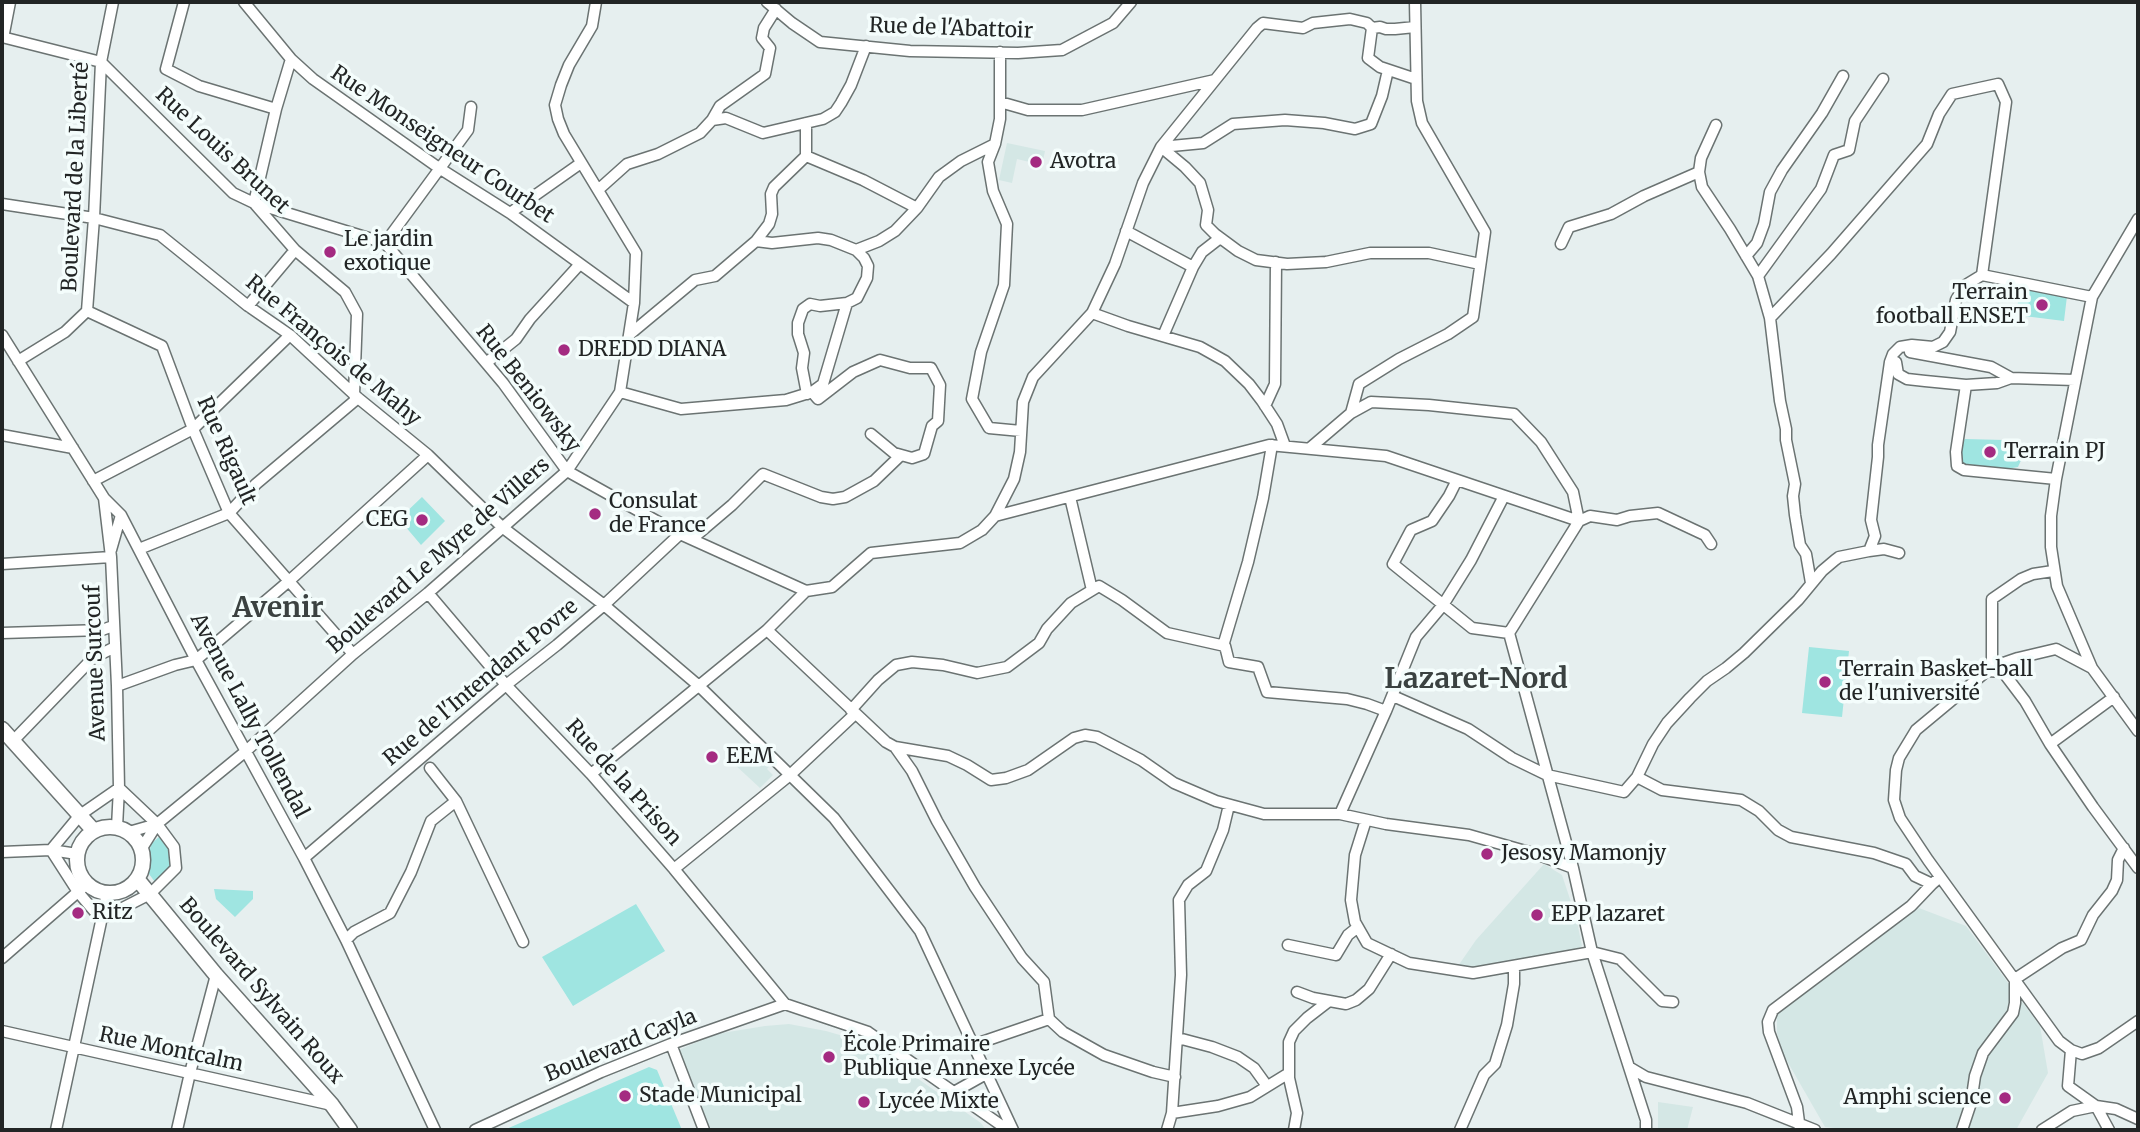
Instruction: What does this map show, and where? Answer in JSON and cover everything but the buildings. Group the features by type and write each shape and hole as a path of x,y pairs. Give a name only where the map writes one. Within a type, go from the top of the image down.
{"main road":[{"path":"2,35 8,2"},
{"path":"2,729 94,831"},
{"path":"105,827 123,830 142,848 143,870 138,880 119,893 107,894 83,888 77,854 83,840 94,831 105,827"},
{"name":"Boulevard Sylvain Roux","path":"138,880 216,975 332,1105 350,1130"}],"street":[{"name":"Boulevard de la Liberté","path":"18,361 65,332 87,311 101,62 113,2"},
{"path":"184,2 166,69 199,86 276,109"},
{"name":"Rue Monseigneur Courbet","path":"244,2 291,59 313,79 439,168 510,213 634,303"},
{"name":"Boulevard Le Myre de Villers","path":"123,830 157,824 246,751 353,654 428,593 567,471 620,392 634,303 636,253 564,134 555,105 569,65 592,26 596,2"},
{"name":"Rue de l'Abattoir","path":"772,5 820,42 910,51 1018,53 1062,50 1113,23 1131,2"},
{"path":"1351,413 1359,384 1473,317 1485,232 1422,123 1417,101 1415,2"},
{"path":"598,190 627,164 658,154 700,133 720,106 765,74 770,48 762,38 772,5"},
{"path":"591,774 767,630 806,591 832,587 871,553 960,542 982,530 995,516 1014,479 1020,452 1023,402 1033,377 1092,313 1115,264 1143,183 1161,147 1263,23 1303,28 1313,23 1350,19 1367,23 1372,28"},
{"path":"1372,28 1415,27"},
{"path":"1372,28 1368,58 1380,67 1416,79"},
{"path":"2,35 101,62"},
{"path":"712,120 726,118 763,133 823,119 835,112 866,47"},
{"path":"1000,51 1000,119 988,162 993,191 1007,223 1004,285 981,352 972,398 989,428 1021,431"},
{"path":"291,59 254,203 385,243 439,168 459,145 468,130 471,107"},
{"name":"Rue Louis Brunet","path":"101,62 233,192 254,203 295,250 345,292 357,314 356,397"},
{"path":"1161,147 1203,144 1233,124 1285,120 1355,129 1371,124 1388,70"},
{"path":"1746,256 1756,243 1764,225 1770,192 1843,76"},
{"path":"1758,276 1821,189 1834,155 1849,150 1855,121 1883,79"},
{"path":"1000,102 1028,110 1082,110 1215,80"},
{"path":"1770,318 1831,254 1927,145 1939,114 1952,94 1998,84 2006,102 1982,275"},
{"path":"629,335 695,280 715,276 756,241 769,225 774,187 806,156 806,124"},
{"path":"1716,125 1701,158 1699,172 1702,187 1758,276 1770,318 1786,440 1795,484 1795,515 1811,583"},
{"path":"856,250 879,241 895,230 917,208 939,177 961,161 995,144"},
{"path":"1161,147 1185,166 1200,183 1208,210 1206,225 1238,251 1256,260 1326,262 1370,253 1429,253 1480,264"},
{"path":"806,156 863,180 917,208"},
{"path":"510,213 581,163"},
{"path":"1561,244 1569,227 1611,214 1699,172"},
{"name":"Rue François de Mahy","path":"2,204 94,218 160,235 248,306 290,335 356,397 428,455 502,527 604,606 699,686 834,818 920,931 1010,1130"},
{"path":"2138,219 2092,298 2056,479 2051,527 2053,571 2057,586 2092,668 2138,731"},
{"path":"1126,231 1193,267"},
{"path":"756,241 772,243 818,238 831,240 856,250 868,266 867,278 857,298 847,303 820,306 810,304 803,309 798,323 798,334 804,353 802,368 809,393 818,399 853,372 880,360 910,368 931,368 940,385 938,421 932,426 924,454 912,458 901,456 871,434"},
{"path":"1163,336 1193,267 1202,252 1220,238"},
{"name":"Rue Beniowsky","path":"385,243 486,363 567,471 680,534 806,591"},
{"path":"248,306 295,250"},
{"path":"1265,406 1275,384 1276,262"},
{"path":"486,363 516,340 530,319 580,264"},
{"path":"1869,551 1875,536 1871,520 1879,436 1893,354 1900,347 1933,347 1943,342 1950,332 1956,300 1964,286 1982,275 2092,298"},
{"path":"620,392 681,409 786,400 809,393 824,384 847,303"},
{"name":"Rue Rigault","path":"87,311 162,346 193,429 229,513 353,654"},
{"path":"1092,313 1200,347 1224,361 1249,384 1265,406 1277,424 1285,446"},
{"name":"Avenue Lally Tollendal","path":"2,335 104,498 121,516 346,940 435,1130"},
{"path":"93,481 193,429 290,335"},
{"path":"2011,378 1992,367 1916,352 1904,352 1896,361 1898,374 1907,379 1966,384 1997,383 2011,378 2075,380"},
{"path":"1966,384 1956,452 1957,466 1964,470 2056,479"},
{"path":"107,524 138,548 229,513 256,484 356,397"},
{"path":"1310,448 1351,413 1371,402 1514,414 1541,442 1573,492 1579,521"},
{"path":"2,435 73,448"},
{"path":"995,516 1272,445 1386,456 1579,521"},
{"path":"1223,646 1264,498 1272,445"},
{"path":"117,686 196,660 428,455"},
{"path":"692,539 763,474 833,499 845,497 874,481 901,456"},
{"path":"1457,480 1432,521 1411,530 1393,564 1472,628 1509,633"},
{"path":"1070,496 1092,590"},
{"path":"1340,814 1416,637 1443,605 1471,560 1504,496"},
{"name":"Avenue Surcouf","path":"104,498 111,555 119,788 123,830"},
{"path":"1646,1130 1646,1120 1592,952 1573,868 1509,633 1579,521 1590,516 1617,520 1658,513 1705,535 1712,544"},
{"path":"2,565 111,555 121,516"},
{"name":"Rue de l'Intendant Povre","path":"304,858 506,685 604,606 680,534"},
{"path":"1393,695 1468,729 1512,758 1547,775 1624,792 1637,777 1667,723 1707,681 1744,653 1839,557 1884,549 1899,553"},
{"path":"1989,669 1992,599 2021,579 2053,571"},
{"path":"674,869 790,775 853,712 878,680 896,665 912,662 943,665 976,673 1006,667 1039,643 1047,629 1071,603 1099,586 1167,633 1225,646 1229,662 1258,667 1267,692 1347,699 1386,711"},
{"name":"Rue de la Prison","path":"428,593 506,685 591,774 674,869 785,1004"},
{"path":"2,633 102,630 113,626"},
{"path":"767,630 886,742 895,747 948,756 991,780 1028,770 1074,738 1085,735 1097,737 1140,760 1174,783 1216,802 1264,814 1340,814 1469,835 1536,854 1573,868"},
{"path":"13,741 93,658 115,647"},
{"path":"2092,668 2056,649 2018,657 1989,669 1916,730 1899,758 1894,800 1900,818 1936,881 2015,979 2059,1041 2082,1054 2099,1048 2138,1021"},
{"path":"1989,669 2003,672 2025,701 2050,744 2138,868"},
{"path":"2050,744 2114,697"},
{"path":"895,747 912,771 975,887 1022,958 1044,982 1049,1019 1063,1032 1104,1055 1175,1077"},
{"path":"430,768 456,801 523,943"},
{"path":"1637,777 1662,790 1741,800 1759,811 1778,830 1791,837 1874,853 1906,864 1915,876 1936,881"},
{"path":"51,850 80,815 119,788 157,824 174,847 176,869 150,894 101,919"},
{"path":"346,940 354,932 390,913 411,872 431,821 456,801"},
{"path":"1167,1130 1172,1113 1178,1038 1182,951 1179,900 1188,885 1206,871 1223,830 1229,805"},
{"path":"1366,820 1355,855 1351,900 1355,922 1367,943 1409,963 1473,973 1592,952 1620,959 1662,1001 1673,1002"},
{"path":"142,848 157,824"},
{"path":"2015,979 2062,948 2081,940 2093,915 2112,891 2117,880 2118,860 2124,849"},
{"path":"51,850 83,888 101,919"},
{"path":"2,852 51,850 77,854"},
{"path":"1800,1127 1797,1107 1769,1032 1768,1022 1773,1010 1911,906 1936,881"},
{"path":"2,958 83,888"},
{"path":"56,1130 107,894"},
{"path":"1288,945 1336,955 1348,934 1358,927"},
{"path":"1297,992 1346,1004 1356,1000 1369,989 1391,954"},
{"path":"1460,1130 1484,1075 1495,1064 1507,1025 1514,967"},
{"path":"177,1130 216,975"},
{"path":"1962,1130 1983,1053 2012,1013 2015,1003 2015,979"},
{"path":"1294,1130 1297,1113 1289,1073 1289,1042 1294,1031 1329,1001"},
{"path":"785,1004 868,1032 1010,1130"},
{"name":"Boulevard Cayla","path":"475,1130 601,1072 785,1004"},
{"path":"973,1045 1049,1019"},
{"name":"Rue Montcalm","path":"2,1031 332,1105"},
{"path":"1178,1038 1212,1046 1238,1057 1254,1068 1267,1086"},
{"path":"671,1044 704,1130"},
{"path":"2071,1050 2068,1086 2096,1106 2109,1130"},
{"path":"1629,1067 1646,1077 1747,1103 1800,1127 1815,1130"},
{"path":"1172,1113 1250,1097 1289,1073"},
{"path":"954,1092 986,1074"},
{"path":"976,1108 997,1097"},
{"path":"2042,1130 2071,1111 2096,1106 2116,1109 2138,1119"}],"shaded area":[{"name":"Avotra","path":"1007,143 1045,151 1042,165 1017,159 1012,183 999,180"},
{"name":"Terrain football ENSET","path":"2020,289 2067,296 2064,321 2016,315"},
{"name":"Terrain PJ","path":"1965,439 2014,442 2020,448 2022,458 2018,467 2007,469 1976,468 1963,464 1959,456 1960,446"},
{"name":"CEG","path":"422,497 445,521 421,545 399,519"},
{"name":"Terrain Basket-ball de l'université","path":"1809,647 1849,651 1842,717 1802,713"},
{"path":"751,745 754,748 757,746 773,762 767,769 773,775 760,788 733,763"},
{"path":"160,836 167,844 172,857 170,869 155,882 146,870 151,844"},
{"name":"EPP lazaret","path":"1544,864 1562,875 1582,946 1568,953 1469,969 1458,966 1476,940"},
{"path":"214,889 253,891 253,899 235,917 216,899"},
{"path":"636,904 665,951 573,1006 542,957"},
{"path":"1919,908 1966,926 2040,1026 2048,1073 2016,1130 1853,1130 1825,1127 1783,1054 1777,1033 1777,1010"},
{"path":"789,1024 867,1043 981,1123 986,1130 708,1130 674,1052 716,1034"},
{"name":"Stade Municipal","path":"649,1067 657,1070 682,1130 504,1130"},
{"path":"1658,1102 1693,1107 1687,1130 1658,1130"}],"place":[{"name":"Avotra","path":"1036,162"},
{"name":"Le jardin exotique","path":"330,252"},
{"name":"Terrain football ENSET","path":"2042,305"},
{"name":"DREDD DIANA","path":"564,350"},
{"name":"Terrain PJ","path":"1990,452"},
{"name":"Consulat de France","path":"595,514"},
{"name":"CEG","path":"422,520"},
{"name":"Terrain Basket-ball de l'université","path":"1825,682"},
{"name":"EEM","path":"712,757"},
{"name":"Jesosy Mamonjy","path":"1487,854"},
{"name":"Ritz","path":"78,913"},
{"name":"EPP lazaret","path":"1537,915"},
{"name":"École Primaire Publique Annexe Lycée","path":"829,1057"},
{"name":"Stade Municipal","path":"625,1096"},
{"name":"Amphi science","path":"2005,1098"},
{"name":"Lycée Mixte","path":"864,1102"}],"district":[{"name":"Avenir","path":"278,609"},
{"name":"Lazaret-Nord","path":"1476,680"}]}
